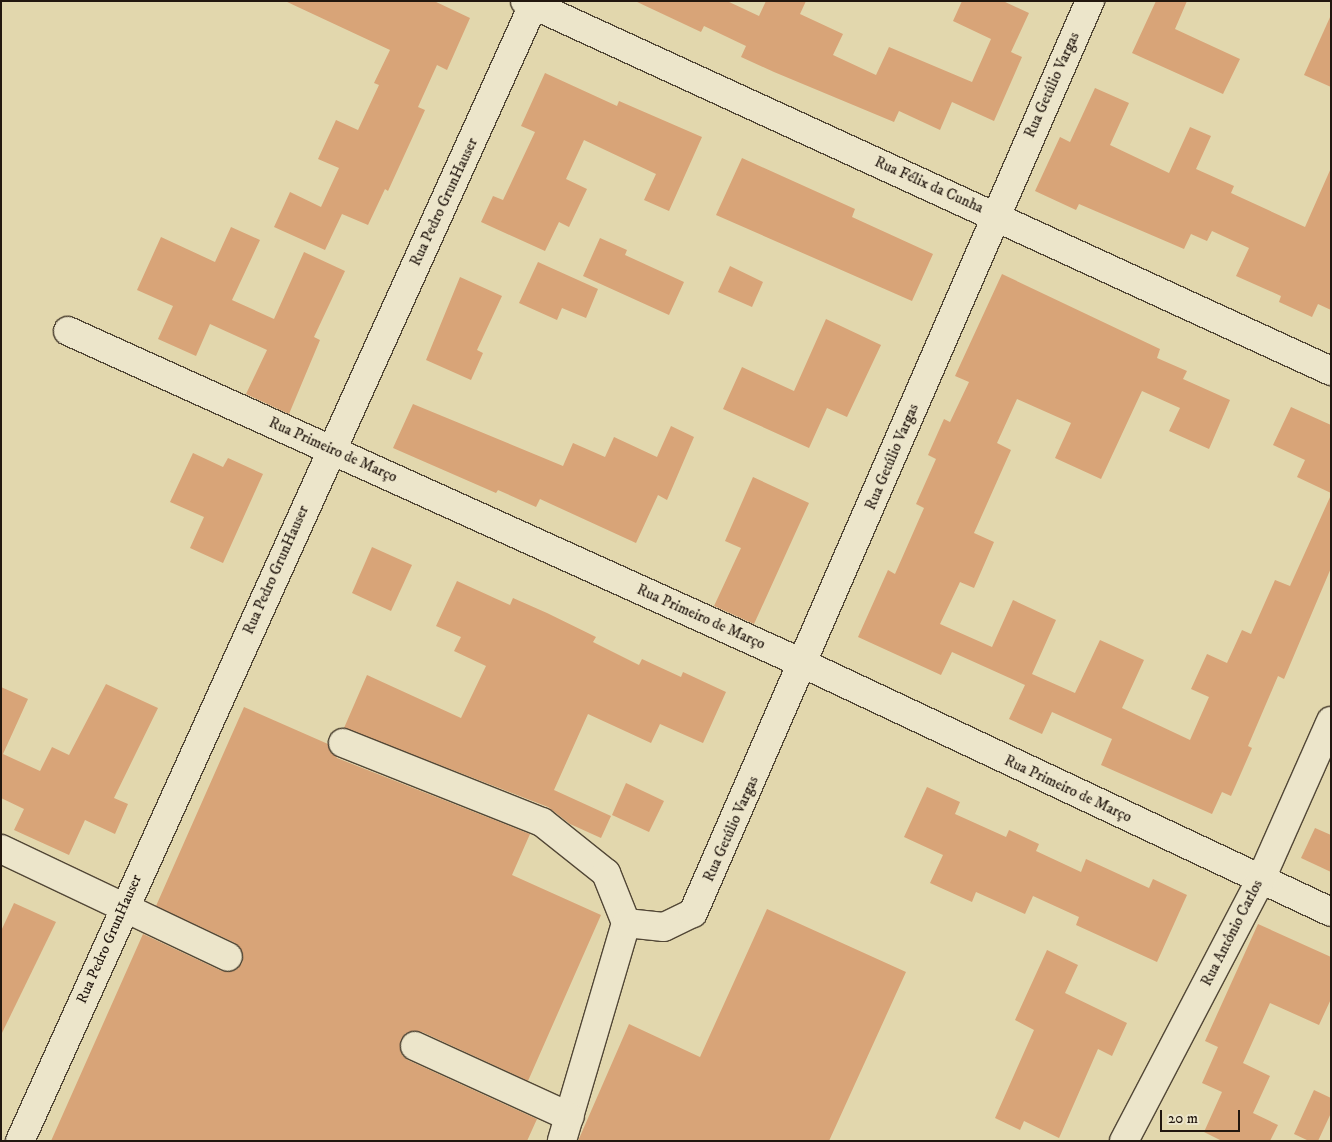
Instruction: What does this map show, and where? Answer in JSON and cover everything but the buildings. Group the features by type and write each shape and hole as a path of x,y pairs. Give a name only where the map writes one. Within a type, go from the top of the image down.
{"street":[{"name":"Rua Getúlio Vargas","path":"626,923 664,927 693,913 804,664 995,215 1090,1"},
{"name":"Rua Félix da Cunha","path":"531,2 1331,371"},
{"name":"Rua Pedro GrunHauser","path":"20,1141 531,2"},
{"name":"Rua Primeiro de Março","path":"68,332 804,664 1331,912"},
{"name":"Rua Antônio Carlos","path":"1124,1141 1260,880 1331,721"},
{"path":"343,743 542,822 606,873 626,923 593,1027 566,1129 415,1046"},
{"path":"1,849 228,957"}]}
